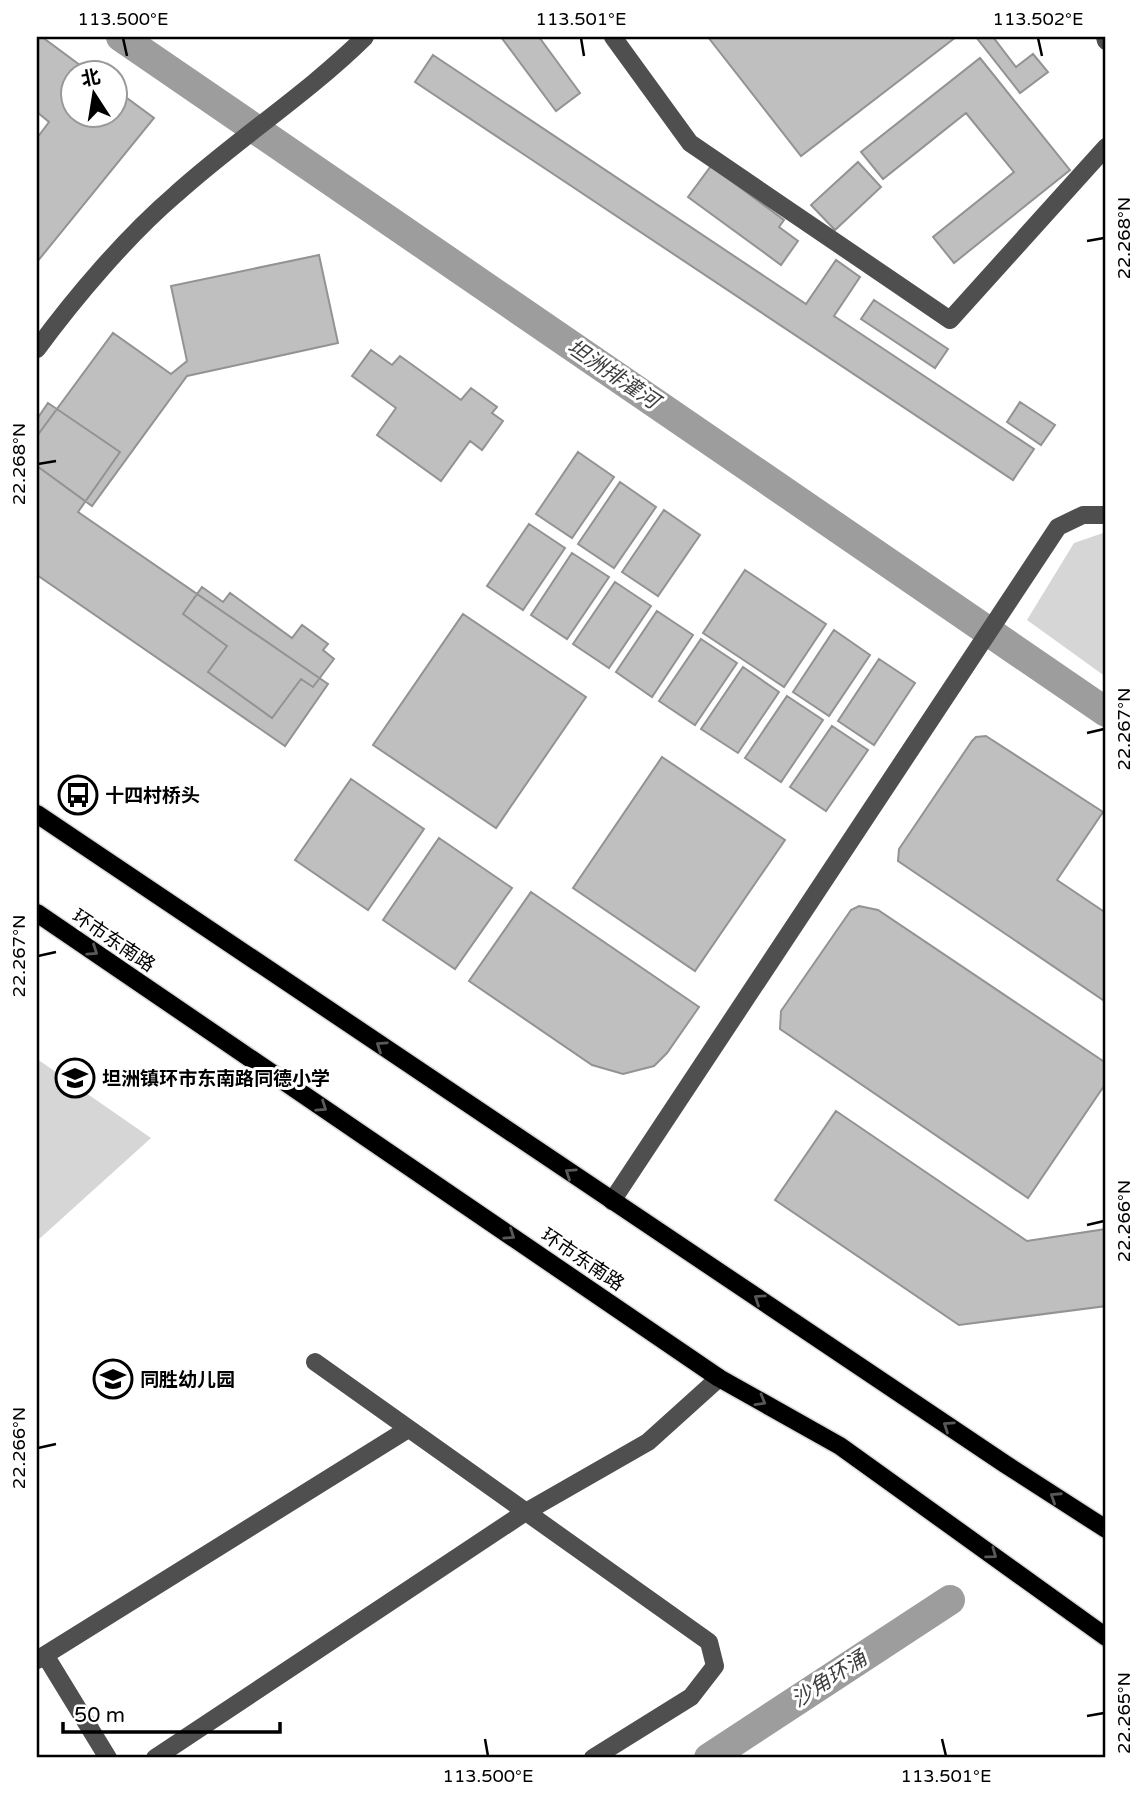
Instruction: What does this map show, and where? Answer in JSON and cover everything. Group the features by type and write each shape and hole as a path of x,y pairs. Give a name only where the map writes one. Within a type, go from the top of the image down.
{"main road":[{"path":"37,814 1004,1464 1106,1529"},
{"name":"环市东南路","path":"37,913 719,1378 840,1446 1106,1637"}],"street":[{"path":"37,349 69,306 174,194 330,71 365,37"},
{"path":"613,37 690,143 950,320 1106,147"},
{"path":"612,1201 1058,527 1083,515 1106,515"},
{"path":"315,1362 709,1642 715,1666 691,1697 593,1758"},
{"path":"155,1758 524,1513 648,1443 719,1378"},
{"path":"108,1758 41,1657 408,1430"}],"shaded area":[{"path":"1106,532 1106,677 1027,620 1074,543"},
{"name":"坦洲镇环市东南路同德小学","path":"37,1059 151,1138 37,1241"}],"building":[{"path":"37,37 42,37 73,60 60,60 60,130 130,130 130,100 154,118 37,262 37,138 49,122 37,112"},
{"path":"501,37 539,37 580,93 556,111"},
{"path":"708,37 956,37 801,156"},
{"path":"976,37 993,37 1016,67 1033,54 1048,72 1020,93"},
{"path":"433,55 806,304 836,260 860,277 834,316 1034,449 1013,480 415,82"},
{"path":"980,58 1070,170 954,263 933,237 1014,172 966,113 883,179 861,152"},
{"path":"858,162 881,187 835,230 811,205"},
{"path":"711,166 784,220 779,227 798,241 781,265 688,197"},
{"path":"319,255 338,343 187,376 92,506 37,466 37,436 113,333 171,374 187,361 171,286"},
{"path":"874,300 948,349 935,368 861,319"},
{"path":"371,350 392,365 400,356 461,400 471,388 497,407 492,413 503,421 482,450 470,441 441,481 377,435 396,408 352,376"},
{"path":"1020,402 1055,425 1041,445 1007,422"},
{"path":"48,403 120,452 78,512 328,684 285,746 37,575 37,419"},
{"path":"578,452 614,477 572,538 536,514"},
{"path":"620,482 656,507 614,568 578,544"},
{"path":"664,510 700,535 658,596 622,572"},
{"path":"529,524 565,548 523,610 487,586"},
{"path":"572,553 609,577 567,639 531,615"},
{"path":"745,570 826,624 784,687 703,633"},
{"path":"615,582 651,606 609,668 573,644"},
{"path":"202,587 223,602 230,593 292,638 302,625 328,644 323,650 334,659 313,687 301,679 272,718 208,672 227,646 183,614"},
{"path":"657,611 693,635 652,697 616,672"},
{"path":"463,614 586,697 496,828 373,745"},
{"path":"834,630 870,655 829,716 793,692"},
{"path":"701,639 737,663 695,725 659,701"},
{"path":"879,659 915,683 874,745 838,721"},
{"path":"743,667 779,692 738,753 701,729"},
{"path":"787,696 823,720 781,782 745,758"},
{"path":"832,726 868,750 826,811 790,787"},
{"path":"986,736 1103,812 1057,880 1106,913 1106,1002 898,861 899,849 972,741 976,737"},
{"path":"662,757 785,840 695,971 573,888"},
{"path":"351,779 424,829 368,910 295,860"},
{"path":"439,838 512,888 455,969 383,920"},
{"path":"531,892 699,1007 667,1053 654,1066 623,1074 592,1065 469,981"},
{"path":"859,906 878,910 1106,1063 1106,1083 1028,1198 780,1029 781,1011 851,910"},
{"path":"836,1111 1027,1241 1106,1229 1106,1306 959,1325 775,1200"}],"waterway":[{"name":"坦洲排灌河","path":"121,37 1106,712"},
{"name":"沙角环涌","path":"709,1758 950,1600"}],"place":[{"name":"十四村桥头","path":"78,795"},
{"name":"坦洲镇环市东南路同德小学","path":"75,1078"},
{"name":"同胜幼儿园","path":"113,1379"}]}
